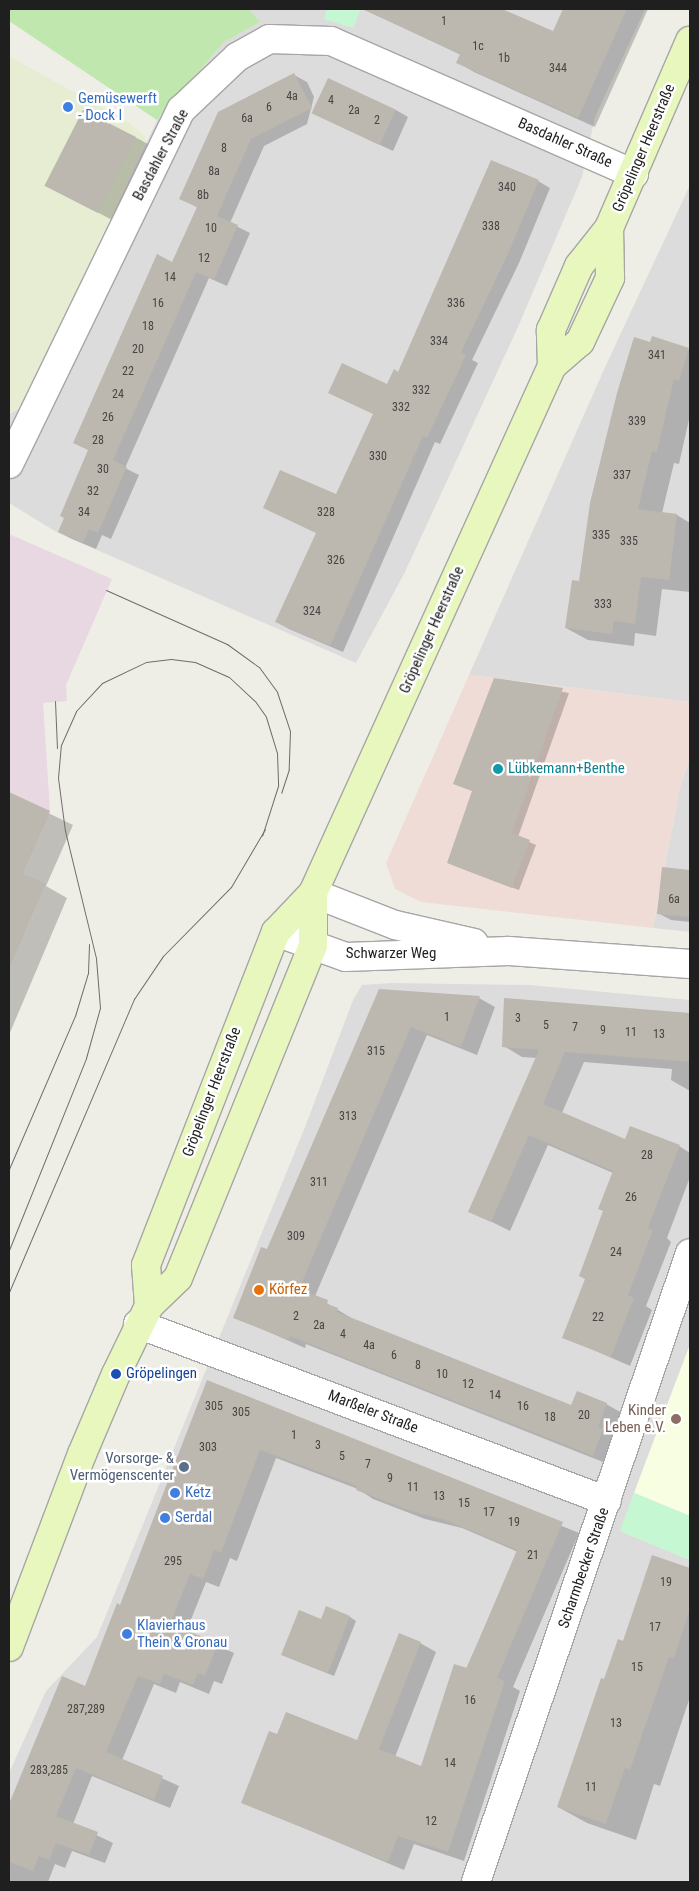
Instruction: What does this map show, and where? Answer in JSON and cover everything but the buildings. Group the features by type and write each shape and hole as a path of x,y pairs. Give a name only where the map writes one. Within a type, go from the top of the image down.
{"main road":[{"name":"Gröpelinger Heerstraße","path":"143,1315 146,1265 276,932 313,893 552,366 580,342 610,278 609,228 690,41"},
{"name":"Gröpelinger Heerstraße","path":"9,1647 82,1454 143,1315 178,1278 313,946 313,893"}],"street":[{"name":"Basdahler Straße","path":"9,464 181,110 237,56 270,39 331,41 634,174"},
{"name":"Schwarzer Weg","path":"313,893 395,925 510,951"},
{"name":"Schwarzer Weg","path":"276,932 346,958 510,951 690,964"},
{"name":"Scharmbecker Straße","path":"476,1882 690,1253"},
{"name":"Marßeler Straße","path":"143,1315 607,1501"}],"shaded area":[{"path":"249,9 645,9 595,117 582,177 518,327 405,572 356,663 58,533 9,503 9,414 22,407 157,120 224,42 260,22"},
{"path":"9,56 129,123 145,136 146,142 22,406 9,413"},
{"path":"690,185 690,702 469,675 606,365"},
{"path":"9,534 112,579 66,685 67,701 43,703 50,811 22,874 45,884 9,968"},
{"path":"469,675 690,702 690,757 680,787 653,928 421,902 395,889 386,863"},
{"path":"690,757 690,932 653,928 680,787"},
{"path":"392,983 530,985 690,1000 690,1516 634,1494 620,1531 690,1560 690,1874 688,1882 9,1882 9,1773 46,1691 97,1637 305,1127 353,1000 362,985"},
{"name":"Kinder Leben e.V.","path":"690,1344 690,1516 634,1493"}],"green space":[{"path":"9,9 249,9 260,22 224,42 157,120 9,21"},
{"path":"327,9 361,9 353,28 324,19"},
{"path":"634,1493 690,1516 690,1560 620,1531"}],"tram line":[{"path":"106,590 227,644 259,667 277,692 290,731 289,769 281,793"},
{"path":"9,1250 86,1058 100,1008 96,958 65,831 58,778 61,745 76,711 102,683 146,662 171,659 195,662 229,677 255,701 266,717 277,753 278,786 262,836"},
{"path":"55,701 57,748"},
{"path":"9,1292 134,999 163,956 231,887 265,829"},
{"path":"9,1169 75,1016 88,973 89,944"}],"place":[{"name":"Gemüsewerft - Dock I","path":"68,107"},
{"name":"Lübkemann+Benthe","path":"498,769"},
{"name":"Körfez","path":"259,1290"},
{"name":"Gröpelingen","path":"116,1374"},
{"name":"Kinder Leben e.V.","path":"676,1419"},
{"name":"Vorsorge- & Vermögenscenter","path":"184,1467"},
{"name":"Ketz","path":"175,1493"},
{"name":"Serdal","path":"165,1518"},
{"name":"Klavierhaus Thein & Gronau","path":"127,1634"}]}
